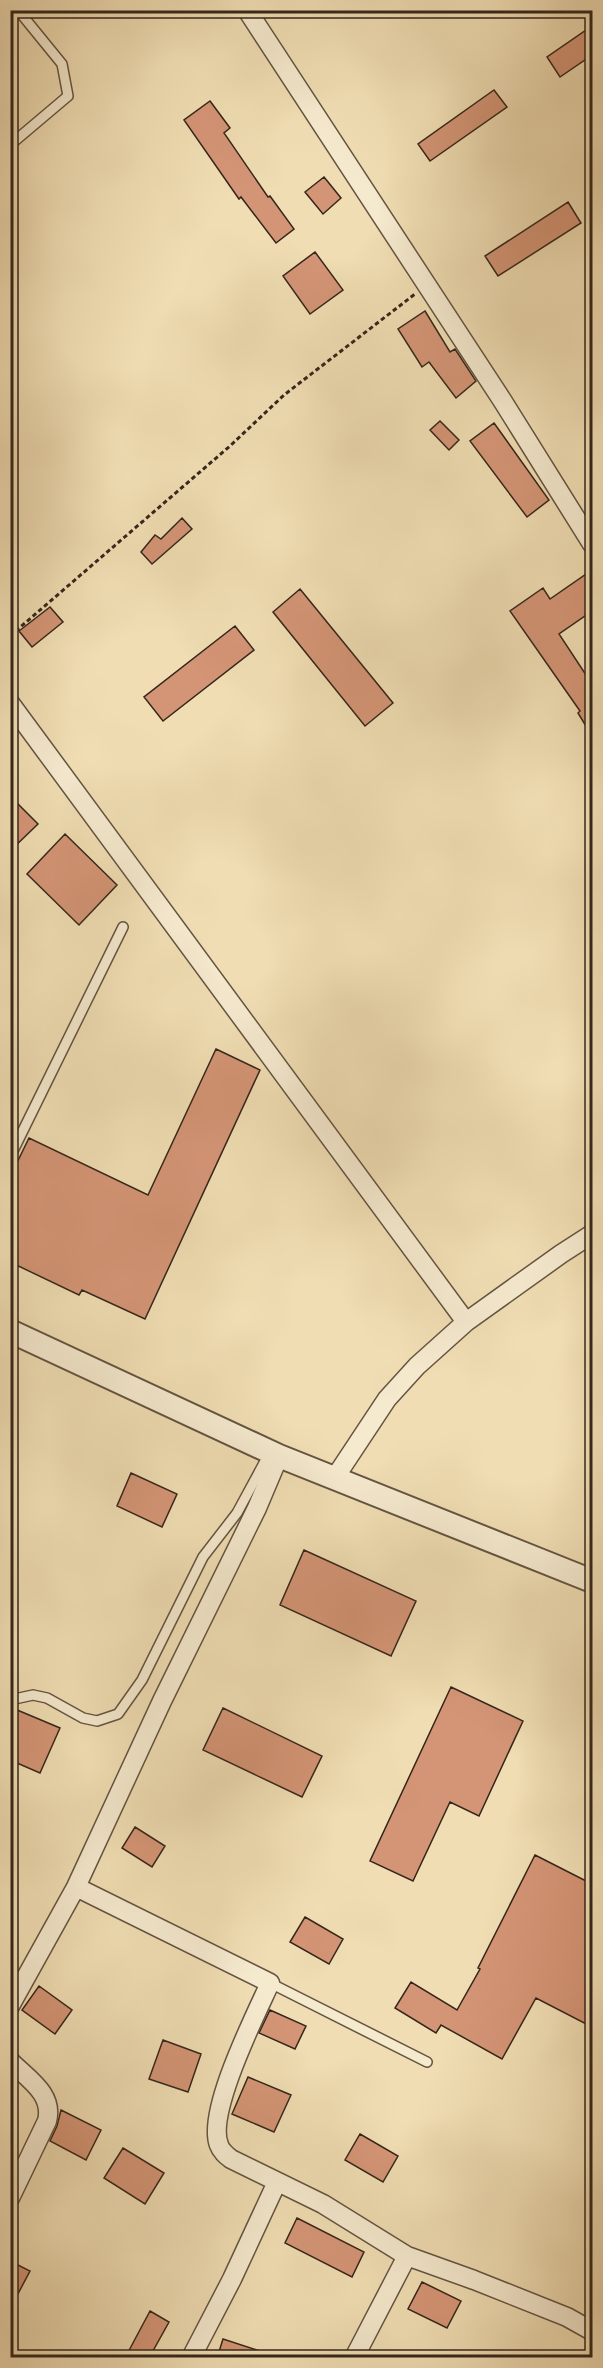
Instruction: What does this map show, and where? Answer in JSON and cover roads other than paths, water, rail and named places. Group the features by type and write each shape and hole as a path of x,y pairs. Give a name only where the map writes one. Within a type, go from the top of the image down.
{"street":[{"path":"247,10 592,542"},
{"path":"10,704 466,1322"},
{"path":"334,1479 387,1399 417,1365 466,1322 592,1234"},
{"path":"10,1331 274,1454 592,1581"},
{"path":"10,2006 76,1887 162,1701 257,1508 274,1454"},
{"path":"76,1887 270,1983 232,2068 216,2127 218,2144 231,2159 323,2204 407,2256 474,2280 567,2318 592,2331"},
{"path":"10,2061 47,2098 49,2108 47,2121 10,2198"},
{"path":"191,2358 232,2279 277,2182"},
{"path":"354,2358 407,2256"}],"lane":[{"path":"10,145 68,96 62,64 18,10"},
{"path":"10,1157 123,927"},
{"path":"10,1700 33,1695 47,1698 83,1718 97,1721 118,1714 142,1680 203,1557 237,1514 274,1454"},
{"path":"270,1983 428,2062"}]}
